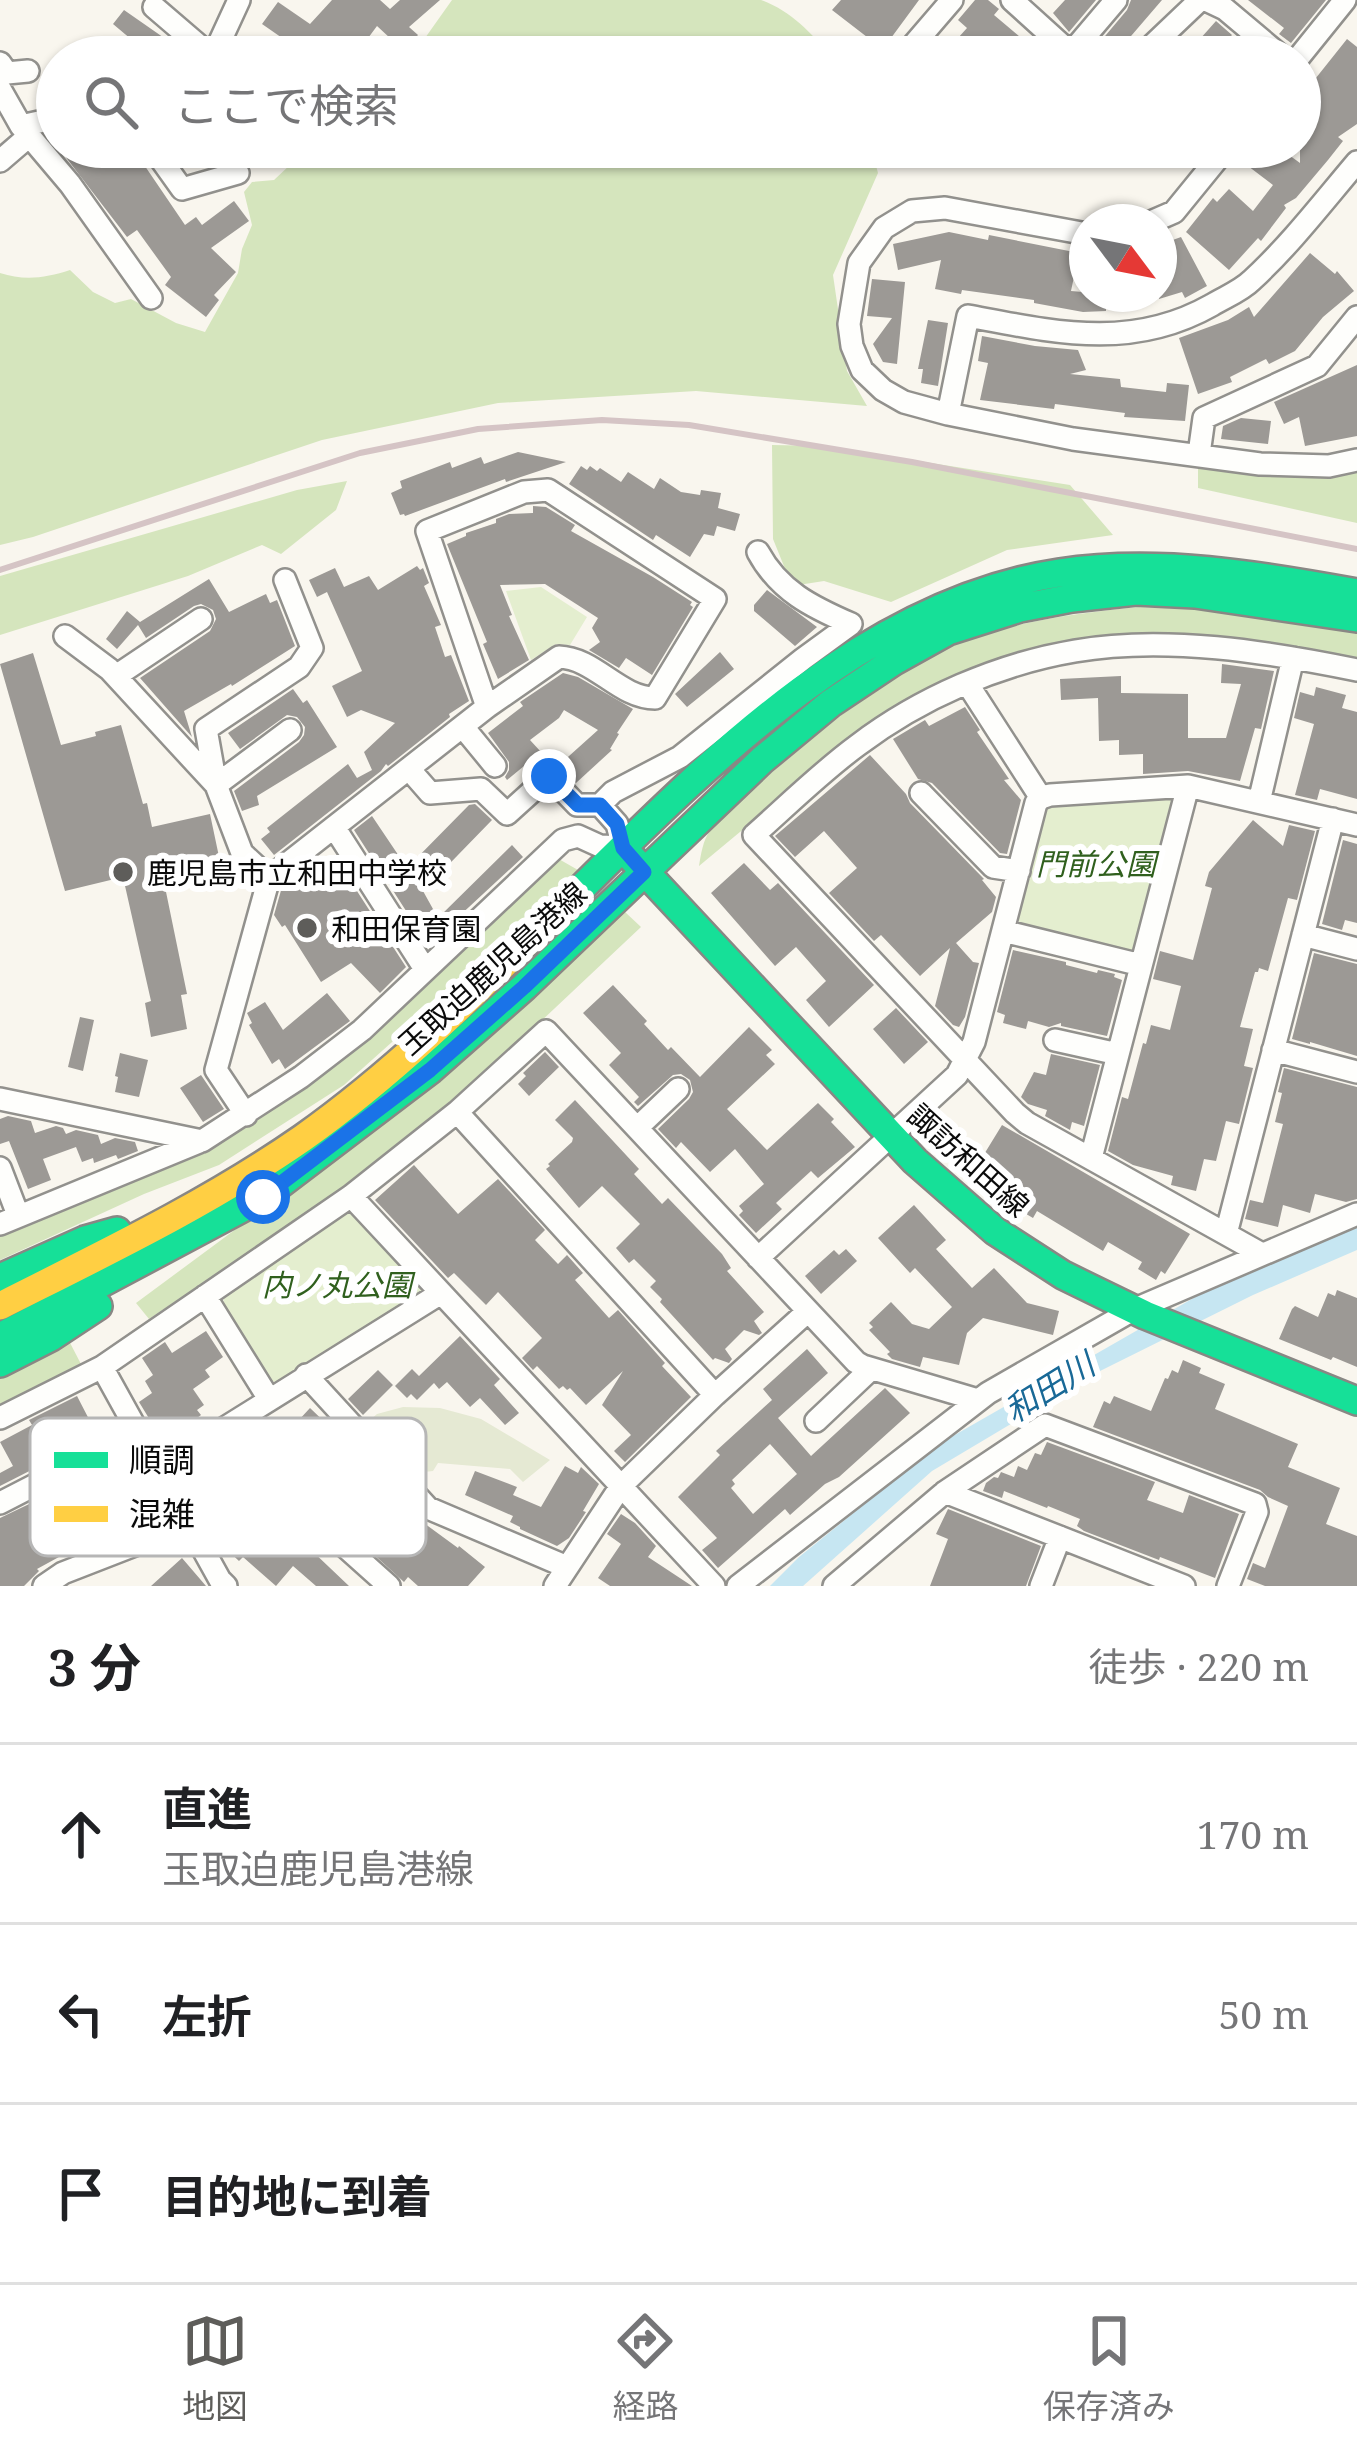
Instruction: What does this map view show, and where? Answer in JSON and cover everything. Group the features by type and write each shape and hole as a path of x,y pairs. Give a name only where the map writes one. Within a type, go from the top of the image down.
{"main road":[{"name":"玉取迫鹿児島港線","path":"0,1306 186,1212 272,1160 345,1106 414,1048 741,735 822,675 942,606 1019,581 1131,568 1193,568 1357,593"},
{"name":"玉取迫鹿児島港線","path":"0,1337 263,1197 430,1070 762,760 832,703 948,631 1020,608 1136,592 1195,594 1357,618"},
{"name":"諏訪和田線","path":"623,848 891,1136 952,1197 1018,1248 1143,1314 1357,1401"},
{"path":"0,1363 51,1337 263,1197"},
{"path":"0,1278 86,1240 186,1212"}],"street":[{"path":"222,36 239,0"},
{"path":"926,36 952,0"},
{"path":"1012,0 1052,36"},
{"path":"1088,36 1116,0"},
{"path":"1316,36 1345,0"},
{"path":"1169,36 1215,2 1256,36"},
{"path":"154,7 187,36"},
{"path":"0,63 7,73 28,71"},
{"path":"0,89 36,144"},
{"path":"0,161 25,131 36,127"},
{"path":"948,414 968,316 1093,336 1150,330 1189,317 1249,284 1357,162"},
{"path":"56,168 151,298"},
{"path":"167,168 182,189 238,173 233,168"},
{"path":"1177,208 1210,168"},
{"path":"1069,231 945,208 912,212 884,228 859,263 849,324 862,370 904,402 1073,440 1260,464 1329,466 1357,460"},
{"path":"1199,454 1204,418 1317,366 1357,317"},
{"path":"246,1115 216,1070 268,878 487,707 559,657 573,658 640,698 655,698 715,599 548,490 524,492 427,530 487,707"},
{"path":"410,770 430,793 481,789 507,814 549,776 578,805 600,805 613,791 680,757 851,624 793,596 768,570 758,551"},
{"path":"268,878 242,853 216,785 206,729 299,667 312,648 285,580"},
{"path":"116,676 200,619"},
{"path":"65,636 116,676 216,785"},
{"path":"1260,1253 1027,1123 754,835 858,744 925,703 967,682 1075,650 1187,646 1357,670"},
{"path":"1259,802 1293,658"},
{"path":"967,682 1041,798"},
{"path":"463,727 495,766"},
{"path":"216,785 290,730"},
{"path":"1090,1158 1188,786"},
{"path":"758,1258 957,1075 966,1061 1041,798 1188,786 1357,825"},
{"path":"922,793 938,824 993,867 1018,872"},
{"path":"0,1168 9,1219 202,1141 246,1115 362,1030 563,840 578,836 600,846 623,848 617,824 600,805"},
{"path":"1226,1234 1333,819"},
{"path":"334,827 425,969"},
{"path":"1003,931 1141,965"},
{"path":"1303,935 1357,949"},
{"path":"0,1418 102,1366 351,1196 457,1112 546,1030 856,1362 978,1400"},
{"path":"1055,1040 1118,1054"},
{"path":"1273,1050 1357,1072"},
{"path":"637,1128 678,1089"},
{"path":"0,1099 202,1141"},
{"path":"457,1112 715,1395"},
{"path":"351,1196 714,1586"},
{"path":"738,1586 978,1400 1260,1253 1357,1214"},
{"path":"239,1418 441,1293"},
{"path":"205,1296 269,1399"},
{"path":"426,1506 561,1577 621,1486 807,1312"},
{"path":"102,1366 130,1418"},
{"path":"816,1421 871,1369"},
{"path":"306,1375 345,1418"},
{"path":"834,1586 945,1492 1045,1425 1255,1504 1257,1512 1228,1586"},
{"path":"0,1503 30,1488"},
{"path":"945,1492 1184,1586"},
{"path":"1041,1586 1060,1538"},
{"path":"44,1586 107,1556"},
{"path":"205,1556 219,1584"},
{"path":"355,1556 388,1586"}],"green space":[{"path":"452,0 761,0 813,36 426,36"},
{"path":"287,168 877,168 833,275 847,371 867,406 696,391 498,403 322,440 0,545 0,273 35,278 70,270 93,292 115,303 131,299 205,332 238,273 252,225 244,192 252,182 274,180"},
{"path":"772,445 824,446 1070,485 1113,535 1007,550 891,602 824,581 792,586 773,539"},
{"path":"1198,466 1357,468 1357,523 1198,488"},
{"path":"347,481 336,510 281,554 262,545 188,576 0,635 0,576 297,490"},
{"path":"541,587 587,617 570,645 556,644 531,660 506,591"},
{"path":"1139,607 1193,609 1357,631 1357,658 1315,651 1075,641 853,738 699,866 708,835 731,808 836,719 908,668 958,643 1002,629"},
{"name":"門前公園","path":"1167,795 1175,804 1136,951 1131,955 1021,928 1018,918 1046,808"},
{"path":"557,858 578,870 344,1085 219,1165 0,1260 0,1235 226,1138 307,1086 368,1037"},
{"path":"624,911 641,927 468,1090 327,1200 149,1319 136,1303 255,1215"},
{"name":"内ノ丸公園","path":"347,1212 356,1213 423,1284 423,1294 279,1383 271,1381 223,1305 224,1297"},
{"path":"68,1339 82,1366 0,1406 0,1374"},
{"path":"403,1407 440,1408 481,1419 550,1460 523,1482 510,1469 438,1463 426,1472 426,1418 372,1418"}],"water":[{"name":"和田川","path":"1357,1227 1357,1250 1253,1295 1098,1372 932,1471 803,1586 770,1586 939,1444 1218,1284"}],"building":[{"path":"332,0 380,0 390,9 400,0 440,0 409,27 417,36 388,36 377,26 370,36 279,36 262,24 278,2 310,24"},
{"path":"841,0 919,0 893,36 866,36 832,10"},
{"path":"975,0 988,0 999,9 994,15 1019,36 960,36 967,28 958,20"},
{"path":"1065,0 1096,0 1069,32 1053,13"},
{"path":"1131,0 1162,0 1131,36 1105,36"},
{"path":"1248,0 1326,0 1297,36 1282,36 1284,28"},
{"path":"124,10 161,36 127,36 113,24"},
{"path":"1216,21 1232,35 1231,36 1203,36"},
{"path":"1347,39 1357,47 1357,124 1338,137 1343,141 1328,160 1296,198 1284,205 1261,241 1258,238 1229,270 1186,232 1213,198 1217,202 1229,189 1253,211 1273,185 1251,168 1321,168 1321,72"},
{"path":"74,168 146,168 185,225 196,217 202,225 234,201 249,221 211,248 236,272 214,295 219,300 206,317 165,285 171,277 137,230 127,237"},
{"path":"949,232 1069,251 1069,309 1034,300 935,289 941,260 898,270 893,244"},
{"path":"1181,237 1207,286 1185,298 1182,292 1177,294 1177,238"},
{"path":"1310,253 1335,274 1337,271 1354,291 1323,317 1295,351 1269,364 1266,359 1230,377 1232,382 1198,394 1179,338 1249,307 1254,317"},
{"path":"872,279 905,282 897,364 883,362 873,344 892,318 867,316"},
{"path":"928,320 948,323 938,386 921,383 923,369 918,369"},
{"path":"982,336 1078,350 1086,370 1070,374 1120,379 1121,387 1166,392 1167,383 1189,385 1185,421 1124,417 1125,413 1055,404 1054,409 980,400 988,363 978,361"},
{"path":"1357,365 1357,436 1305,446 1299,417 1284,424 1274,402"},
{"path":"1241,418 1271,421 1268,444 1221,439 1223,426"},
{"path":"518,452 566,462 400,515 391,493 402,488 400,481 450,462 452,468 481,457 484,464"},
{"path":"581,466 600,468 621,482 628,472 654,489 660,478 681,492 721,493 718,508 740,514 735,531 717,526 714,536 704,534 690,557 656,535 653,540 569,484"},
{"path":"533,506 546,507 575,525 571,531 692,602 652,675 626,658 619,668 589,650 600,642 592,628 598,618 545,584 500,585 529,660 498,679 447,544 509,514 533,513"},
{"path":"417,566 423,568 429,583 424,586 441,625 435,627 445,657 451,655 469,701 274,855 261,839 270,832 267,828 348,764 357,778 372,770 364,752 395,723 361,710 347,717 332,686 362,671 327,592 317,597 309,580 335,568 344,587 369,576 378,590"},
{"path":"209,579 229,612 266,594 270,603 277,600 295,646 184,711 192,737 140,678 210,631 216,619 213,610 194,606 146,638 138,625 117,649 106,639 127,611 140,622"},
{"path":"767,590 817,627 795,646 754,611"},
{"path":"720,652 734,669 687,707 675,694"},
{"path":"33,653 61,745 121,725 152,827 210,814 222,871 165,887 187,994 181,995 187,1029 151,1037 145,1003 151,1001 123,877 65,891 0,664"},
{"path":"1222,664 1274,671 1261,729 1255,728 1240,781 1188,771 1143,774 1143,754 1119,755 1119,740 1099,741 1098,698 1061,700 1060,679 1121,676 1121,693 1188,694 1188,738 1226,738 1241,684 1221,683"},
{"path":"563,673 633,709 612,750 576,783 559,765 598,730 564,710 530,740 541,752 507,780 509,762 488,733 523,706 520,702"},
{"path":"1316,687 1346,695 1342,708 1357,712 1357,799 1320,789 1317,800 1295,795 1314,724 1294,718 1300,692 1314,696"},
{"path":"293,689 303,703 307,700 337,747 257,796 259,805 242,811 234,791 299,742 305,727 297,717 287,715 240,749 228,733"},
{"path":"965,707 1009,779 1004,780 1021,800 1007,854 1000,853 932,783 918,779 893,739 925,720 929,726"},
{"path":"870,755 996,897 992,912 956,943 979,963 959,1027 935,1006 950,948 920,976 881,935 874,941 829,893 857,868 824,831 795,857 775,836"},
{"path":"475,804 492,820 423,891 438,918 512,845 523,857 428,945 354,830 372,816 407,868"},
{"path":"1253,820 1283,846 1289,825 1315,831 1297,900 1288,898 1268,971 1259,968 1255,972 1240,1027 1253,1029 1244,1066 1253,1068 1239,1124 1226,1121 1216,1161 1204,1159 1196,1191 1171,1185 1173,1176 1133,1165 1108,1151 1122,1097 1128,1099 1151,1025 1170,1030 1181,986 1153,979 1160,951 1193,960 1212,888 1205,886 1209,872"},
{"path":"1343,840 1357,844 1357,923 1345,920 1342,930 1322,924"},
{"path":"335,857 406,967 380,993 351,963 321,982 274,915 282,887 292,879 296,885"},
{"path":"744,863 770,890 778,883 874,985 829,1027 806,1000 826,981 796,947 775,966 711,893"},
{"path":"1013,950 1115,974 1122,980 1107,1036 1061,1023 1049,1027 1028,1021 1026,1029 1003,1023 1005,1015 997,1012"},
{"path":"1314,953 1357,964 1357,1056 1292,1039"},
{"path":"613,985 668,1050 671,1047 700,1077 749,1027 772,1050 766,1055 775,1064 727,1109 767,1150 818,1103 855,1147 818,1178 811,1171 776,1203 782,1209 756,1233 739,1215 743,1211 739,1206 764,1184 735,1149 710,1172 681,1142 676,1148 658,1129 689,1099 693,1092 690,1080 673,1075 638,1106 634,1102 639,1097 609,1065 621,1053 583,1013"},
{"path":"327,993 350,1021 285,1069 279,1059 272,1064 247,1013 265,1002 283,1030"},
{"path":"896,1008 928,1042 904,1064 873,1029"},
{"path":"80,1017 94,1020 83,1071 68,1067"},
{"path":"545,1052 559,1067 529,1096 518,1084"},
{"path":"120,1053 148,1060 139,1097 115,1092"},
{"path":"1051,1054 1100,1065 1084,1126 1072,1122 1070,1130 1045,1116 1047,1110 1021,1097 1034,1072 1046,1075"},
{"path":"1284,1068 1357,1087 1357,1199 1346,1202 1315,1194 1310,1213 1283,1205 1278,1227 1245,1219 1250,1200 1263,1203 1283,1124 1275,1122"},
{"path":"201,1075 224,1109 203,1122 180,1088"},
{"path":"575,1100 639,1169 634,1174 662,1204 668,1198 722,1254 731,1268 727,1271 764,1312 754,1321 762,1333 744,1330 725,1349 732,1359 729,1363 713,1360 660,1302 650,1287 656,1281 616,1248 640,1224 602,1186 579,1208 546,1169 572,1142 555,1120"},
{"path":"0,1119 31,1121 35,1133 56,1126 66,1134 76,1130 98,1135 101,1144 115,1138 135,1142 138,1151 94,1163 93,1158 82,1162 76,1147 43,1159 51,1180 28,1189 9,1141 0,1144"},
{"path":"1002,1125 1190,1234 1165,1274 1161,1271 1156,1280 1138,1269 1142,1262 1108,1242 1103,1251 1037,1211 1033,1218 991,1193 1005,1170 983,1156"},
{"path":"414,1165 458,1214 498,1179 545,1230 535,1240 558,1264 567,1255 583,1273 575,1280 609,1318 618,1310 691,1397 625,1462 614,1451 631,1435 602,1405 623,1371 586,1405 570,1388 559,1389 522,1358 542,1338 498,1292 486,1305 454,1273 448,1278 375,1200"},
{"path":"914,1205 946,1240 936,1249 972,1288 994,1268 1027,1303 1059,1311 1053,1335 983,1318 967,1333 959,1365 923,1357 920,1367 892,1359 869,1330 873,1327 869,1323 891,1302 912,1324 929,1329 952,1307 915,1268 910,1273 878,1238"},
{"path":"846,1249 857,1261 821,1294 805,1276 834,1250 839,1255"},
{"path":"1337,1290 1357,1298 1357,1367 1279,1339 1295,1306 1318,1317 1328,1293 1335,1296"},
{"path":"206,1331 223,1357 205,1370 210,1377 193,1389 204,1405 197,1410 201,1415 197,1418 149,1418 139,1402 152,1393 145,1381 153,1375 142,1358 165,1342 172,1353"},
{"path":"460,1336 500,1379 494,1385 519,1413 505,1425 480,1398 470,1407 447,1382 439,1389 434,1383 417,1400 411,1394 407,1398 395,1386 412,1369 419,1376"},
{"path":"807,1349 828,1373 778,1418 811,1456 885,1388 910,1413 839,1477 790,1515 785,1509 718,1568 702,1550 717,1538 678,1497 720,1455 716,1451 772,1400 763,1389","holes":["770,1444 797,1474 753,1514 731,1488 732,1480"]},
{"path":"1183,1360 1225,1384 1215,1409 1298,1444 1288,1467 1340,1488 1326,1524 1357,1536 1357,1586 1265,1586 1247,1579 1253,1563 1265,1568 1288,1506 1260,1490 1093,1427 1104,1401 1110,1404 1114,1396 1151,1411 1165,1378 1172,1370 1178,1373"},
{"path":"378,1370 393,1385 363,1415 348,1399"},
{"path":"77,1396 88,1418 33,1418"},
{"path":"310,1408 320,1418 301,1418"},
{"path":"30,1426 30,1471 0,1486 0,1473 13,1466 0,1442"},
{"path":"1047,1442 1155,1482 1147,1500 1183,1513 1189,1495 1239,1514 1215,1578 1084,1531 1077,1526 1080,1519 1048,1506 1004,1491 1002,1498 983,1491 1001,1472 1014,1477 1018,1466 1027,1470"},
{"path":"565,1466 578,1473 581,1467 599,1484 569,1538 557,1546 520,1529 510,1522 513,1516 465,1495 475,1471 517,1487 513,1495 541,1507"},
{"path":"30,1504 30,1556 61,1556 37,1569 24,1586 0,1586 0,1518"},
{"path":"948,1509 1041,1546 1026,1586 930,1586 948,1539 936,1534"},
{"path":"621,1514 656,1546 648,1557 692,1586 610,1586 598,1578 621,1544 607,1534"},
{"path":"426,1525 485,1567 468,1586 418,1586 408,1577 404,1582 375,1556 426,1556"},
{"path":"234,1556 317,1556 349,1586 316,1586 293,1566 276,1586 243,1557 239,1561"},
{"path":"182,1558 206,1586 151,1586"}],"railway":[{"path":"0,570 360,453 478,429 602,420 689,425 912,462 1357,549"}],"traffic: fast":[{"path":"549,920 659,812 780,706 845,660 913,621 984,591 1059,573 1134,567 1246,575 1357,593"},
{"path":"0,1337 263,1197 430,1070 762,760 831,703 948,631 1020,608 1136,591 1195,594 1357,618"},
{"path":"631,857 915,1161 995,1231 1063,1275 1145,1315 1357,1401"},
{"path":"0,1278 117,1231"},
{"path":"0,1363 98,1306"}],"traffic: slow":[{"path":"0,1306 193,1206 303,1138 399,1062 549,920"}],"place":[{"name":"鹿児島市立和田中学校","path":"123,872"},
{"name":"和田保育園","path":"307,928"}],"route":[{"path":"263,1197 430,1070 644,872 623,848 617,824 600,805 578,805 549,776"}]}
